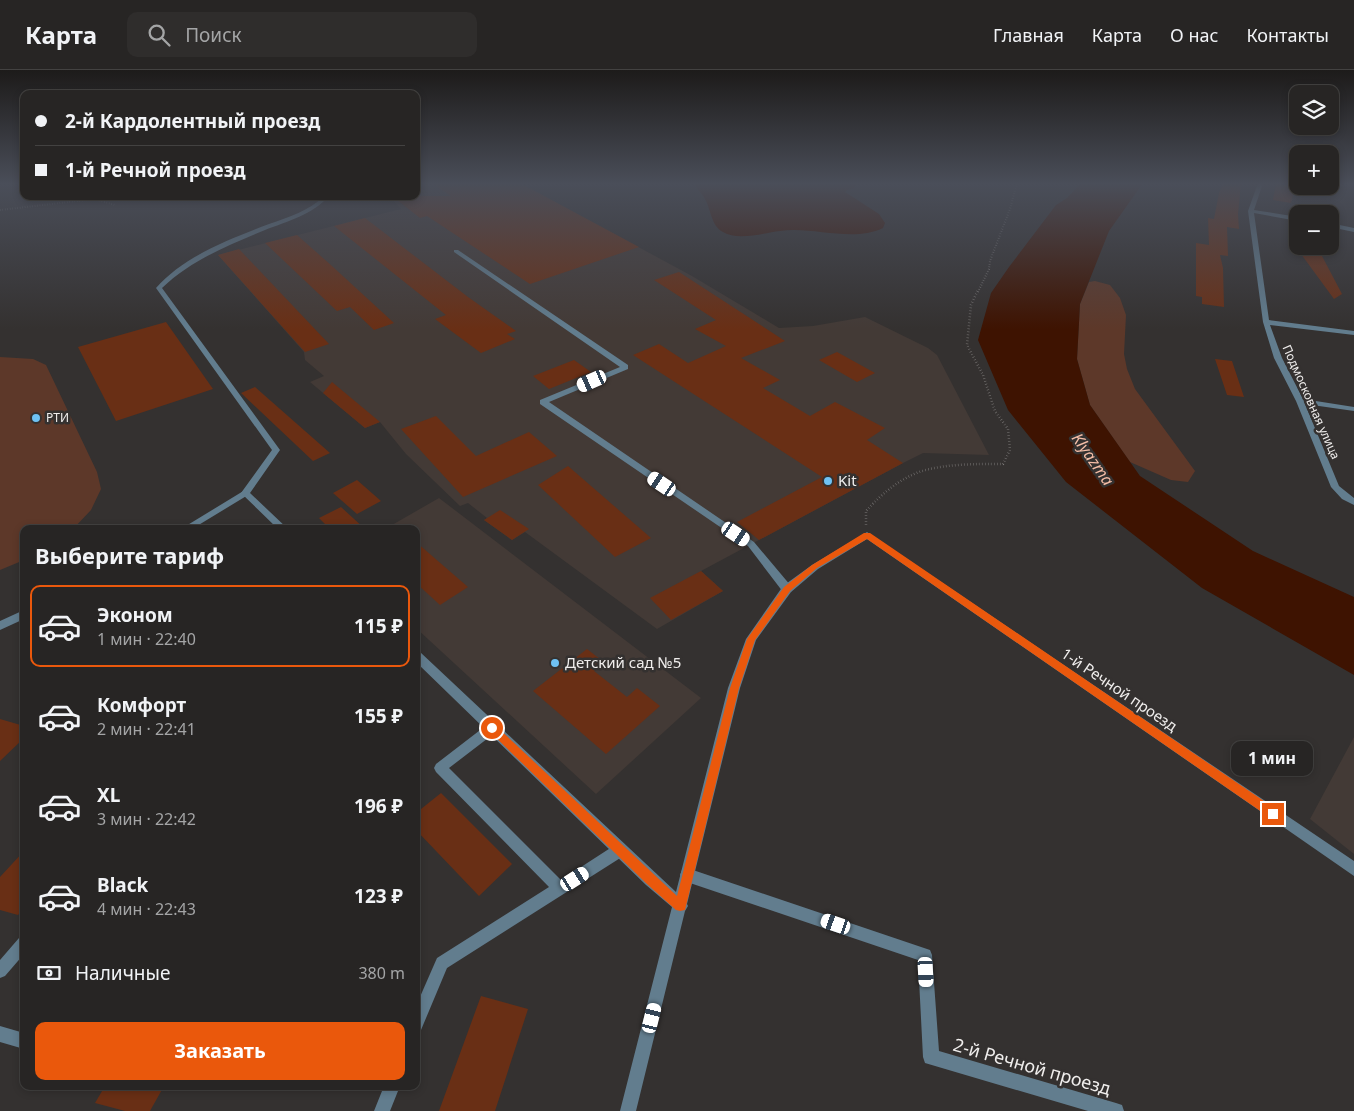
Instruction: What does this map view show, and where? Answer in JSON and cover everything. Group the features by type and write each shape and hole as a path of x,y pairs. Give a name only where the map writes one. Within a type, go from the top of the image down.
{"street":[{"path":"192,525 245,493 276,450 160,288 180,270 257,232"},
{"name":"Подмосковная улица","path":"1254,232 1266,322 1278,358 1300,401 1335,487 1345,497 1354,502"},
{"path":"456,251 625,367 543,402 751,544 787,589"},
{"path":"1266,322 1354,333"},
{"path":"1300,401 1354,409"},
{"path":"245,493 280,525"},
{"path":"628,1111 734,688 751,639 787,589 815,566 867,535"},
{"name":"1-й Речной проезд","path":"867,535 1354,869"},
{"path":"0,626 20,616"},
{"path":"420,659 680,906"},
{"path":"492,728 440,768 560,888"},
{"path":"420,1015 442,962 620,850"},
{"name":"2-й Речной проезд","path":"687,875 925,954 931,1057 1116,1111"},
{"path":"0,971 20,947"},
{"path":"0,1034 20,1040"},
{"path":"382,1111 390,1090"}],"path":[{"path":"867,535 866,511 875,500 910,475 977,464 1004,464 1010,450 1008,429 995,411 983,375 967,344 971,305 989,269 990,261 1001,232"}],"shaded area":[{"path":"311,232 610,232 692,276 779,328 813,326 865,317 928,348 937,355 989,455 923,453 903,463 701,571 723,591 657,629 525,532 512,540 484,520 487,518 468,503 460,506 406,454 380,422 365,428 310,382 324,376 305,360 304,352 218,255"},
{"path":"1095,281 1110,285 1120,298 1126,315 1124,354 1127,369 1135,389 1195,471 1188,482 1171,480 1130,462 1090,405 1077,359 1080,304 1089,282"},
{"name":"РТИ","path":"0,357 33,359 46,365 97,472 101,489 91,510 77,525 20,525 20,562 0,570"},
{"name":"Детский сад №5","path":"439,498 701,698 596,794 420,632 420,525 392,525"},
{"path":"1354,737 1354,854 1310,819"}],"water":[{"path":"723,232 777,232 751,236 729,235"},
{"path":"814,232 872,232 845,234"},
{"name":"Klyazma","path":"1036,232 1109,232 1080,304 1077,359 1090,405 1140,476 1253,551 1354,597 1354,675 1202,588 1066,482 1008,410 978,340 991,293"}],"building":[{"path":"341,232 383,232 516,331 507,334 515,339 481,353 435,319 446,315"},
{"path":"451,232 610,232 639,247 530,284"},
{"path":"1209,232 1227,232 1228,256 1220,255 1223,268 1224,307 1202,304 1202,297 1196,296 1196,243 1209,245"},
{"path":"297,235 394,323 374,330 350,307 337,311 265,243"},
{"path":"239,249 329,344 305,352 218,255"},
{"path":"1302,255 1322,256 1342,294 1334,299"},
{"path":"679,272 785,341 741,358 780,380 763,388 810,416 835,402 885,428 867,440 903,463 759,540 737,522 822,477 633,355 659,344 688,363 726,346 695,329 716,320 654,280"},
{"path":"166,322 213,389 116,421 78,347"},
{"path":"837,352 875,373 857,382 819,360"},
{"path":"1215,359 1232,361 1244,397 1227,395"},
{"path":"574,360 591,372 549,389 533,376"},
{"path":"332,382 380,422 365,428 323,393"},
{"path":"255,387 330,453 313,461 241,393"},
{"path":"436,416 476,456 529,432 557,456 463,497 401,429"},
{"path":"568,466 651,538 615,557 538,485"},
{"path":"357,480 381,501 357,514 333,493"},
{"path":"341,507 361,525 326,525 319,518"},
{"path":"500,510 529,529 512,540 484,520"},
{"path":"420,545 468,587 440,605 420,587"},
{"path":"701,571 723,591 671,620 650,598"},
{"path":"587,649 605,663 594,671 627,697 637,688 660,706 606,754 533,691"},
{"path":"0,719 20,725 20,742 0,761"},
{"path":"441,793 512,864 479,896 420,834 420,810"},
{"path":"20,855 20,913 18,915 0,910 0,877"},
{"path":"481,996 528,1009 495,1111 439,1111"},
{"path":"103,1090 162,1090 150,1111 125,1111 95,1103"}],"place":[{"name":"РТИ","path":"36,418"},
{"name":"Kit","path":"828,481"},
{"name":"Детский сад №5","path":"555,663"}],"route":[{"path":"492,728 680,906 734,688 751,639 787,589 815,566 867,535 1273,814"}]}
